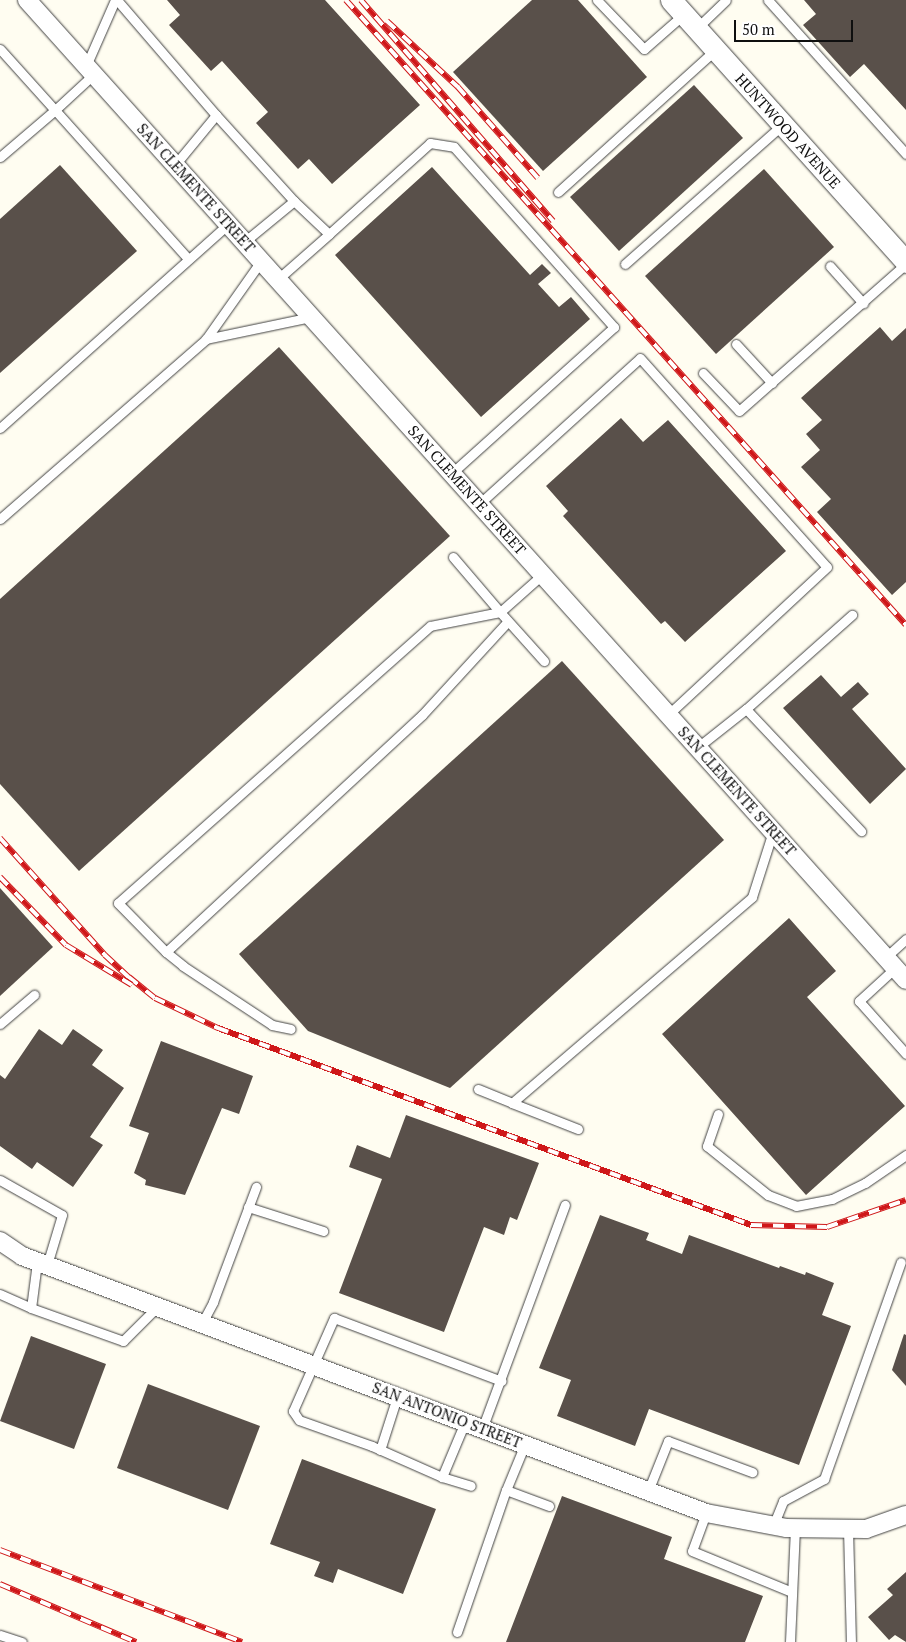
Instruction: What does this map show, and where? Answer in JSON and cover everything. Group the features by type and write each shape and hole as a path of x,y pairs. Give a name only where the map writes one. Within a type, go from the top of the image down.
{"street":[{"name":"SAN CLEMENTE STREET","path":"27,0 896,968"},
{"name":"HUNTWOOD AVENUE","path":"684,14 906,263"},
{"name":"SAN ANTONIO STREET","path":"0,1241 42,1263 706,1512 772,1526 848,1529 866,1529 906,1514"}],"lane":[{"path":"0,157 55,110 90,70 116,0 294,201 329,234"},
{"path":"597,0 644,49 684,14 726,0"},
{"path":"768,0 906,154"},
{"path":"0,49 188,259"},
{"path":"558,192 716,50"},
{"path":"175,165 216,115"},
{"path":"625,264 783,124"},
{"path":"278,279 430,144 454,147 614,327 452,473"},
{"path":"244,242 294,201"},
{"path":"0,428 228,224"},
{"path":"0,519 206,340 261,261"},
{"path":"703,374 739,411 906,263"},
{"path":"830,266 863,302"},
{"path":"206,340 311,316"},
{"path":"736,344 772,383"},
{"path":"479,504 640,358 826,567 669,714"},
{"path":"452,557 544,661"},
{"path":"291,1028 272,1025 182,966 118,903 430,626 500,612 543,574"},
{"path":"698,747 746,709 852,615"},
{"path":"166,952 422,715 508,621"},
{"path":"746,709 862,830"},
{"path":"512,1102 752,897 773,830"},
{"path":"906,939 896,968 859,1000 906,1054"},
{"path":"0,1024 34,995"},
{"path":"478,1089 578,1130"},
{"path":"718,1114 707,1146 768,1195 796,1206 832,1199 865,1183 906,1155"},
{"path":"0,1180 62,1215 42,1263 31,1308"},
{"path":"202,1323 213,1302 256,1186"},
{"path":"482,1428 502,1381 565,1205"},
{"path":"248,1207 323,1231"},
{"path":"772,1526 783,1501 824,1480 900,1262"},
{"path":"0,1294 31,1308 123,1341 157,1306"},
{"path":"470,1486 442,1477 380,1450 299,1420 294,1411 315,1366 334,1318 502,1381"},
{"path":"380,1450 397,1397"},
{"path":"442,1477 465,1422"},
{"path":"648,1490 668,1441 752,1472"},
{"path":"457,1632 506,1490 525,1444"},
{"path":"506,1490 549,1506"},
{"path":"706,1512 692,1551 792,1592"},
{"path":"790,1642 795,1528"},
{"path":"848,1529 851,1642"},
{"path":"0,1635 22,1642"}],"building":[{"path":"167,0 325,0 420,105 332,184 309,159 298,169 256,123 268,112 222,61 211,71 169,25 180,15"},
{"path":"532,0 578,0 647,77 543,171 453,72"},
{"path":"804,0 906,0 906,110 864,64 850,77 803,25 816,14"},
{"path":"694,85 743,138 619,251 570,197"},
{"path":"60,165 137,251 0,373 0,219"},
{"path":"432,167 530,275 542,264 551,273 538,284 559,307 571,297 590,319 481,417 335,255"},
{"path":"764,169 834,247 716,354 645,276"},
{"path":"880,327 892,341 906,328 906,582 892,595 817,512 831,499 801,467 820,450 806,434 822,420 801,398"},
{"path":"279,347 450,536 79,871 0,784 0,599"},
{"path":"621,418 643,442 668,420 786,551 685,642 665,621 661,624 563,516 568,511 546,486"},
{"path":"562,661 724,840 450,1088 308,1031 239,954"},
{"path":"821,675 841,697 858,682 869,694 852,709 906,769 870,804 783,708"},
{"path":"0,888 53,947 0,996"},
{"path":"789,918 836,971 807,997 905,1106 806,1195 662,1034"},
{"path":"39,1029 62,1045 73,1029 103,1050 92,1065 124,1088 90,1137 103,1145 73,1187 37,1162 32,1169 0,1146 0,1075 5,1079"},
{"path":"161,1041 253,1076 239,1114 222,1108 185,1195 145,1185 146,1180 134,1173 149,1133 129,1126"},
{"path":"406,1115 539,1163 517,1220 510,1217 504,1235 484,1227 444,1332 339,1293 382,1179 349,1167 357,1145 390,1158"},
{"path":"600,1215 649,1233 646,1240 682,1254 689,1235 779,1268 780,1266 805,1275 806,1272 834,1283 822,1315 851,1326 799,1465 649,1409 635,1446 557,1416 571,1380 539,1368"},
{"path":"904,1334 906,1335 906,1386 892,1370"},
{"path":"31,1336 106,1364 74,1449 0,1421"},
{"path":"148,1384 260,1426 228,1510 117,1468"},
{"path":"302,1459 436,1509 403,1594 338,1569 333,1583 314,1576 320,1562 270,1544"},
{"path":"562,1496 672,1537 664,1559 763,1596 745,1642 506,1642"},
{"path":"906,1572 906,1642 895,1635 889,1640 868,1617 893,1595 887,1589"}],"railway":[{"path":"346,0 906,625"},
{"path":"361,0 553,221"},
{"path":"387,21 458,87 538,178"},
{"path":"0,838 105,955 129,977 155,998 218,1028 751,1225 827,1227 906,1200"},
{"path":"0,877 66,945 132,985"},
{"path":"0,1550 242,1642"},
{"path":"0,1584 136,1642"}]}
